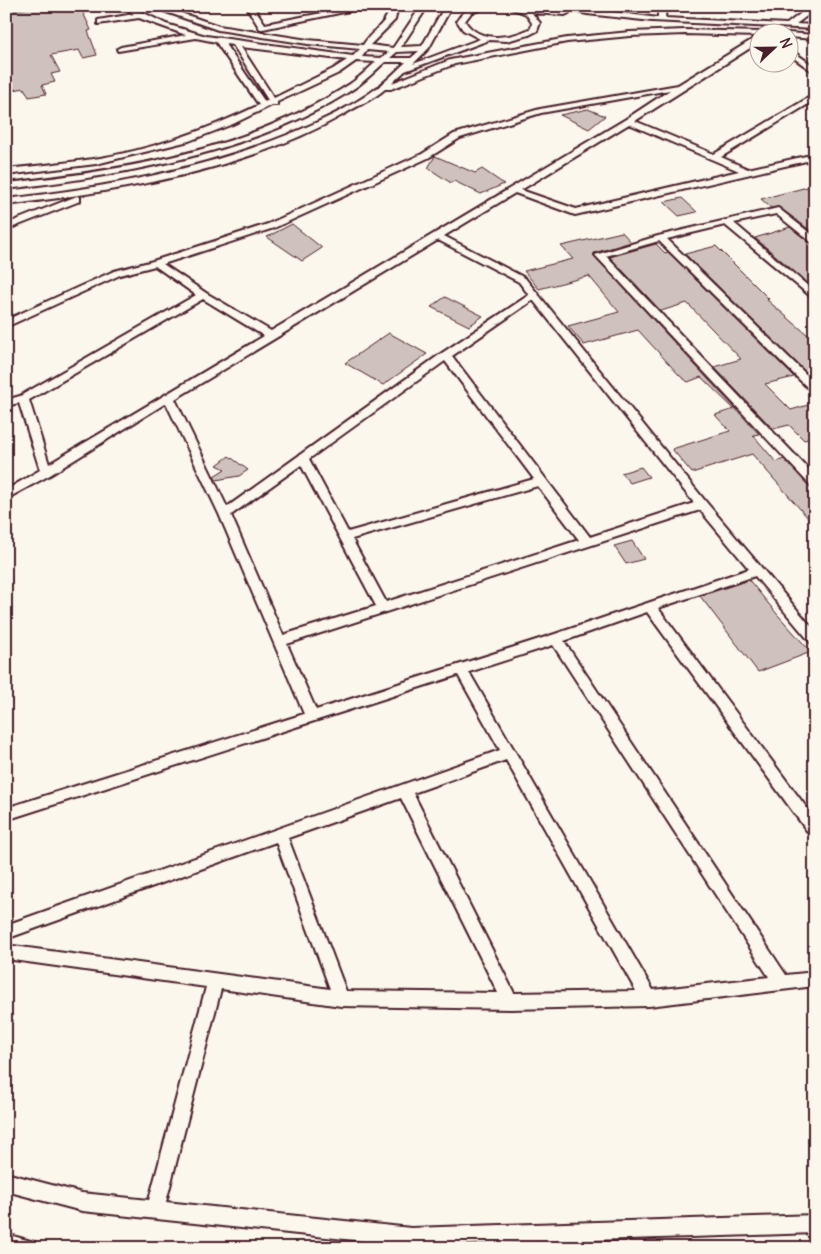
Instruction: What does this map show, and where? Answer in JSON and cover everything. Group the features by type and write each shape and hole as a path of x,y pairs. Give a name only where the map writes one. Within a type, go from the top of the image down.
{"street":[{"path":"125,6 138,16 195,36 236,44 384,62 414,60"},
{"path":"154,7 169,6"},
{"path":"249,6 263,27 370,6"},
{"path":"6,172 96,161 186,139 264,107 336,72 361,54 371,38 392,18 394,6"},
{"path":"6,186 116,172 174,159 228,143 276,125 319,105 355,84 384,62 414,28 425,6"},
{"path":"372,94 402,71 425,48 441,26 449,6"},
{"path":"487,6 467,12 461,21 464,27 471,33 489,38 504,39"},
{"path":"508,6 600,15 661,13 726,23 748,23"},
{"path":"554,6 600,15"},
{"path":"602,6 768,22"},
{"path":"795,22 815,6"},
{"path":"154,7 218,28 308,42 395,50 425,48"},
{"path":"519,8 533,16 536,22 534,29 525,35"},
{"path":"101,22 138,16"},
{"path":"726,23 728,33"},
{"path":"798,25 814,27"},
{"path":"453,62 567,40 630,34 748,34"},
{"path":"6,202 98,190 188,171 260,149 315,126 372,94 453,62 504,39 525,35 567,40"},
{"path":"798,35 815,36"},
{"path":"122,49 195,36"},
{"path":"402,71 489,38"},
{"path":"219,40 264,107"},
{"path":"236,44 274,102"},
{"path":"6,495 629,121 748,46"},
{"path":"798,58 815,71"},
{"path":"6,324 117,273 271,226 417,160 456,136 540,111 682,86"},
{"path":"716,157 815,96"},
{"path":"629,121 748,172"},
{"path":"514,190 575,212 815,156"},
{"path":"8,225 98,190"},
{"path":"815,242 778,211 661,238 600,255 815,483"},
{"path":"727,222 814,296"},
{"path":"437,236 522,280 702,505 815,640"},
{"path":"661,238 815,389"},
{"path":"156,262 203,294 272,336"},
{"path":"6,403 23,400 203,294"},
{"path":"225,514 446,355 533,296"},
{"path":"446,355 587,542"},
{"path":"169,398 225,514 312,717"},
{"path":"23,400 46,472"},
{"path":"303,458 383,608"},
{"path":"346,536 541,481"},
{"path":"281,641 702,505"},
{"path":"6,814 556,639 757,571"},
{"path":"650,606 815,831"},
{"path":"556,639 782,984"},
{"path":"461,669 649,998"},
{"path":"6,932 510,754"},
{"path":"404,790 510,1001"},
{"path":"280,835 341,998"},
{"path":"6,952 341,998 510,1001 649,998 815,979"},
{"path":"155,1210 215,981"},
{"path":"6,1182 82,1202 411,1237 815,1224"},
{"path":"6,1243 28,1248"}],"building":[{"path":"40,6 80,6 91,30 88,31 97,55 83,58 79,50 51,55 60,72 51,74 55,82 42,85 46,94 29,97 24,88 14,90 10,78 6,79 6,12"},
{"path":"588,109 605,116 589,129 560,115"},
{"path":"435,156 475,173 482,169 504,184 481,194 454,181 451,183 428,168"},
{"path":"815,185 815,234 779,207 771,208 761,199"},
{"path":"682,198 697,212 679,216 664,202"},
{"path":"292,224 322,248 302,261 267,237"},
{"path":"790,227 815,247 815,289 755,238"},
{"path":"622,232 631,242 594,253 594,256 759,434 753,435 776,462 784,459 810,487 815,489 815,526 752,454 692,473 672,449 730,431 715,415 734,409 701,377 688,382 680,376 638,330 584,345 568,326 619,312 589,276 539,289 524,271 573,259 561,246"},
{"path":"656,244 665,253 668,252 794,377 765,384 791,410 815,403 815,437 804,440 789,425 773,429 714,367 741,359 687,303 661,311 610,257"},
{"path":"716,246 769,299 767,300 815,341 815,372 808,374 685,254"},
{"path":"445,297 483,316 469,326 431,307"},
{"path":"389,333 427,354 383,385 345,363"},
{"path":"229,456 248,470 239,476 216,480 214,476 225,469 217,465"},
{"path":"641,467 649,477 630,483 621,473"},
{"path":"632,541 644,559 626,564 614,546"},
{"path":"749,580 811,652 758,672 700,596"}]}
